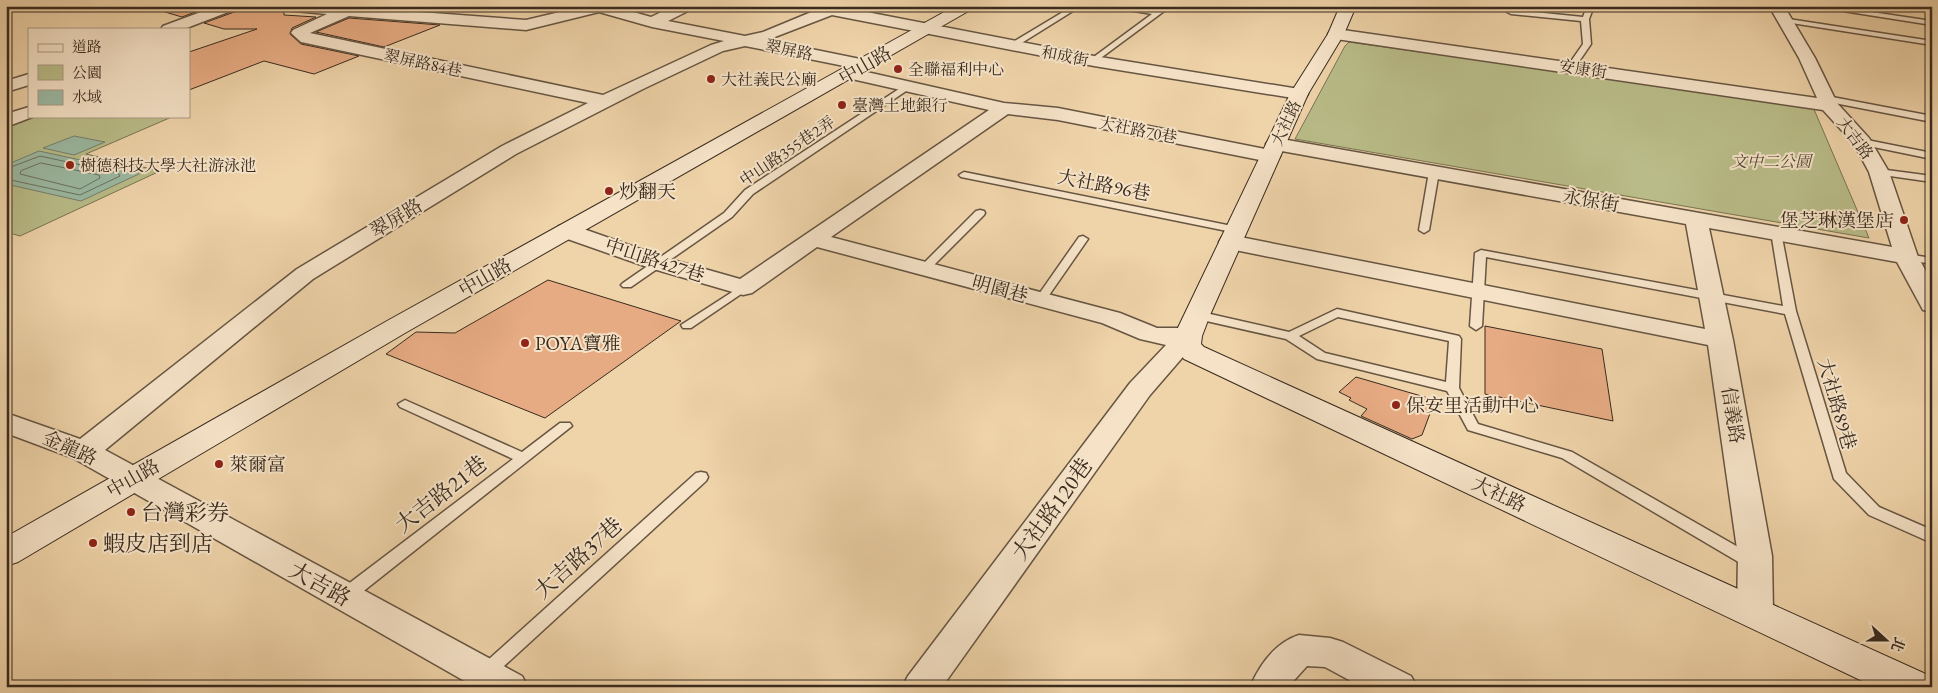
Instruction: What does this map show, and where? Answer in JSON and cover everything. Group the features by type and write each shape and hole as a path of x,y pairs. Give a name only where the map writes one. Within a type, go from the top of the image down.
{"street":[{"path":"172,28 231,6"},
{"name":"翠屏路84巷","path":"292,6 354,8 526,25 598,7"},
{"path":"652,22 687,6"},
{"name":"中山路","path":"6,553 567,230 857,69 966,6"},
{"name":"大社路","path":"1348,6 1336,34 1299,94 1192,326 1187,345 1194,352 1914,687"},
{"name":"翠屏路","path":"598,7 652,22 743,41 857,69 911,86"},
{"name":"翠屏路84巷","path":"354,8 299,33 307,39 604,101"},
{"path":"743,41 769,35 836,8"},
{"name":"和成街","path":"836,8 926,29 1012,46 1299,94"},
{"name":"大吉路","path":"1780,13 1807,58 1828,102 1862,142 1879,172 1906,257 1932,305"},
{"name":"安康街","path":"1336,34 1828,102"},
{"name":"翠屏路","path":"84,451 306,274 509,150 604,101 717,48 743,41"},
{"path":"6,76 26,80"},
{"path":"6,88 26,80"},
{"name":"大社路70巷","path":"911,86 1004,108 1058,114 1273,150"},
{"path":"743,288 1004,108"},
{"path":"6,121 28,112"},
{"name":"永保街","path":"1273,150 1434,172 1776,232 1906,257"},
{"name":"信義路","path":"1696,219 1720,340 1756,556 1755,613"},
{"name":"中山路427巷","path":"567,230 658,263 743,288"},
{"path":"1234,236 1478,292 1720,340"},
{"name":"明園巷","path":"812,239 1112,318 1149,334 1163,337 1192,326"},
{"name":"大社路120巷","path":"921,687 1140,389 1192,326"},
{"name":"金龍路","path":"6,422 84,451 132,479"},
{"name":"大吉路","path":"132,479 497,680"},
{"path":"1269,687 1274,675 1299,650 1330,654 1398,687"}],"lane":[{"path":"1012,46 1078,6"},
{"path":"1107,6 1159,13"},
{"path":"1094,61 1168,6"},
{"path":"1513,6 1512,12 1585,19"},
{"path":"1571,67 1587,44 1585,19 1590,6"},
{"path":"1814,6 1932,23"},
{"path":"1780,13 1932,43"},
{"name":"中山路355巷2弄","path":"627,285 728,215 749,192 911,86"},
{"path":"1828,102 1932,119"},
{"path":"1862,142 1932,156"},
{"path":"1424,230 1434,172"},
{"path":"1879,172 1932,179"},
{"name":"大社路96巷","path":"964,175 1234,236"},
{"path":"924,269 980,213"},
{"name":"大社路89巷","path":"1776,232 1790,311 1839,475 1874,511 1932,537"},
{"path":"1041,299 1083,239"},
{"path":"1476,326 1481,253 1790,311"},
{"path":"1906,257 1932,261"},
{"path":"688,325 743,288"},
{"path":"1290,336 1337,313 1455,339 1452,388 1473,427 1568,455 1755,564"},
{"path":"1192,326 1290,336 1321,356 1452,388"},
{"path":"405,404 523,458"},
{"name":"大吉路21巷","path":"344,597 564,426"},
{"name":"大吉路37巷","path":"497,680 701,477"}],"green space":[{"name":"文中二公園","path":"1349,42 1813,107 1869,238 1295,139 1345,46"},
{"path":"28,116 28,118 169,118 86,154 160,171 20,236 6,232 6,121"}],"water":[{"path":"74,136 105,142 74,155 43,148"},
{"path":"39,151 141,173 81,201 6,184 6,165"}],"building":[{"path":"166,6 211,6 182,17 165,12"},
{"path":"240,6 275,6 277,10 284,12 284,15 316,17 292,28 290,34 301,44 359,56 314,74 264,61 190,90 190,52 257,29 224,29 204,23 237,11"},
{"path":"349,18 440,25 384,47 316,32"},
{"name":"POYA寶雅","path":"548,280 681,321 545,418 386,354 416,332 455,333"},
{"path":"1485,326 1602,349 1613,421 1485,394"},
{"name":"保安里活動中心","path":"1356,377 1435,400 1422,435 1412,439 1361,416 1367,409 1349,400 1351,398 1339,392"}],"place":[{"name":"全聯福利中心","path":"898,69"},
{"name":"大社義民公廟","path":"711,79"},
{"name":"臺灣土地銀行","path":"842,105"},
{"name":"樹德科技大學大社游泳池","path":"70,165"},
{"name":"炒翻天","path":"609,191"},
{"name":"堡芝琳漢堡店","path":"1904,220"},
{"name":"POYA寶雅","path":"525,343"},
{"name":"保安里活動中心","path":"1396,405"},
{"name":"萊爾富","path":"219,464"},
{"name":"台灣彩券","path":"131,512"},
{"name":"蝦皮店到店","path":"93,543"}]}
